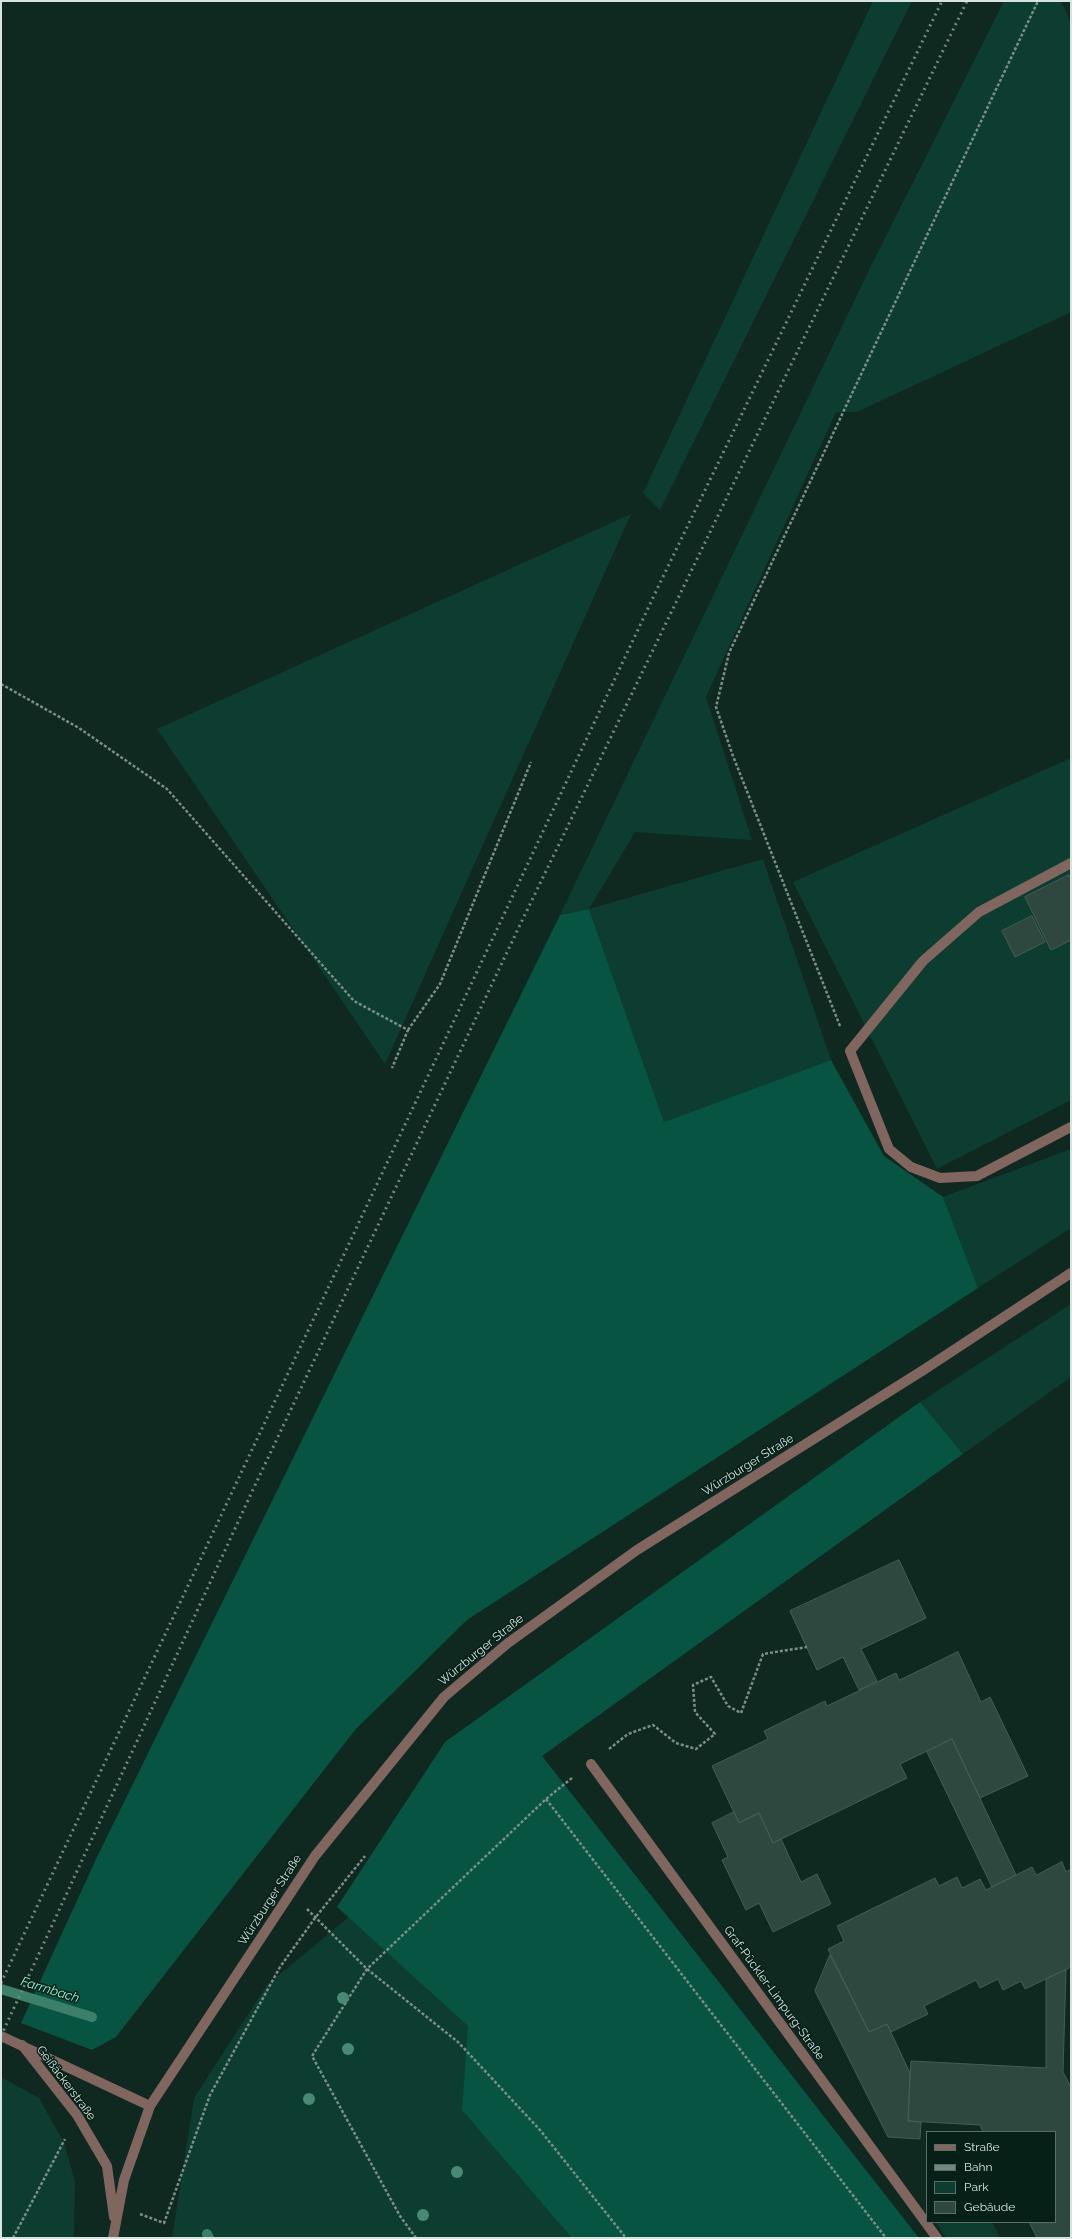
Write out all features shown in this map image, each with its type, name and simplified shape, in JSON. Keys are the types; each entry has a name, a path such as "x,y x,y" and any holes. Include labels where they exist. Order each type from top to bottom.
{"street":[{"path":"1071,863 979,912 923,961 850,1051 889,1148 911,1167 940,1178 977,1176 1071,1127"},
{"name":"Würzburger Straße","path":"113,2238 124,2180 150,2106 315,1856 444,1697 508,1643 637,1550 925,1369 1071,1273"},
{"name":"Graf-Pückler-Limpurg-Straße","path":"591,1764 926,2223"},
{"name":"Geißäckerstraße","path":"1,2036 150,2106"},
{"name":"Geißäckerstraße","path":"22,2045 77,2115 107,2166 116,2227"},
{"name":"Graf-Pückler-Limpurg-Straße","path":"926,2223 937,2238"}],"path":[{"path":"850,1051 733,756 716,706 729,653 1038,1"},
{"path":"1,684 79,728 167,789 354,1001 408,1030"},
{"path":"392,1068 408,1030 440,984 531,762"},
{"path":"416,2238 400,2216 312,2056 367,1970 546,1799 628,1734 653,1725 676,1742 696,1750 715,1734 695,1712 693,1686 711,1677 728,1706 741,1713 762,1654 807,1647"},
{"path":"546,1799 886,2238"},
{"path":"119,2206 164,2223 210,2095 280,1967 315,1918 365,1856"},
{"path":"291,1893 367,1970 458,2042 540,2130 626,2238"},
{"path":"12,2238 77,2115"}],"green space":[{"path":"873,1 912,1 660,510 643,493"},
{"path":"1004,1 1061,1 1071,23 1071,312 857,412 836,412 706,697 752,840 635,832 589,909 560,915 870,268"},
{"path":"631,514 385,1064 157,729"},
{"path":"1071,758 1071,1100 937,1169 793,882"},
{"path":"763,859 831,1060 664,1122 589,909"},
{"path":"589,909 664,1122 831,1060 884,1156 943,1197 978,1288 467,1620 355,1730 116,2037 92,2050 21,2023 96,1859 560,915"},
{"path":"1071,1149 1071,1228 978,1288 943,1197"},
{"path":"1071,1304 1071,1377 963,1454 920,1402"},
{"path":"920,1402 963,1454 542,1756 919,2238 572,2238 462,2110 468,2026 337,1907 445,1742"},
{"path":"542,1756 918,2238 172,2238 194,2098 267,1985"},
{"path":"1,2077 39,2098 64,2143 75,2181 74,2238 1,2238"},
{"path":"937,2223 992,2223 1000,2238 946,2238"}],"building":[{"path":"1069,875 1071,880 1071,940 1051,950 1025,897"},
{"path":"1032,916 1045,942 1015,957 1002,931"},
{"path":"899,1560 926,1618 861,1649 877,1681 859,1690 843,1657 817,1670 790,1611"},
{"path":"958,1652 981,1702 990,1697 1028,1776 980,1798 952,1739 900,1764 907,1778 773,1843 759,1813 739,1823 712,1766 768,1739 764,1731 825,1701 827,1706 896,1673 899,1680"},
{"path":"952,1739 1016,1875 992,1887 927,1752"},
{"path":"734,1812 739,1823 759,1813 773,1843 781,1839 801,1882 817,1874 831,1904 773,1932 759,1903 746,1910 722,1860 728,1857 712,1823"},
{"path":"1062,1862 1066,1872 1071,1869 1071,1967 1025,1989 1021,1981 1003,1990 998,1979 980,1988 976,1980 924,2006 928,2014 891,2032 887,2024 869,2032 828,1949 844,1941 837,1926 935,1878 939,1886 957,1877 962,1888 980,1879 986,1890 1032,1867 1036,1875"},
{"path":"830,1955 869,2032 887,2024 910,2073 908,2121 921,2122 920,2139 888,2137 815,1991"},
{"path":"1066,1970 1063,2072 1071,2087 1071,2238 1037,2238 1030,2223 1056,2223 1056,2131 983,2131 980,2125 908,2121 911,2061 1046,2068 1046,1979"}],"waterway":[{"name":"Farrnbach","path":"1,1989 92,2017"},
{"name":"Farrnbach","path":"207,2234 209,2238"}],"railway":[{"path":"1,1983 659,585 942,1"},
{"path":"1,2036 250,1496 518,929 967,1"}]}
